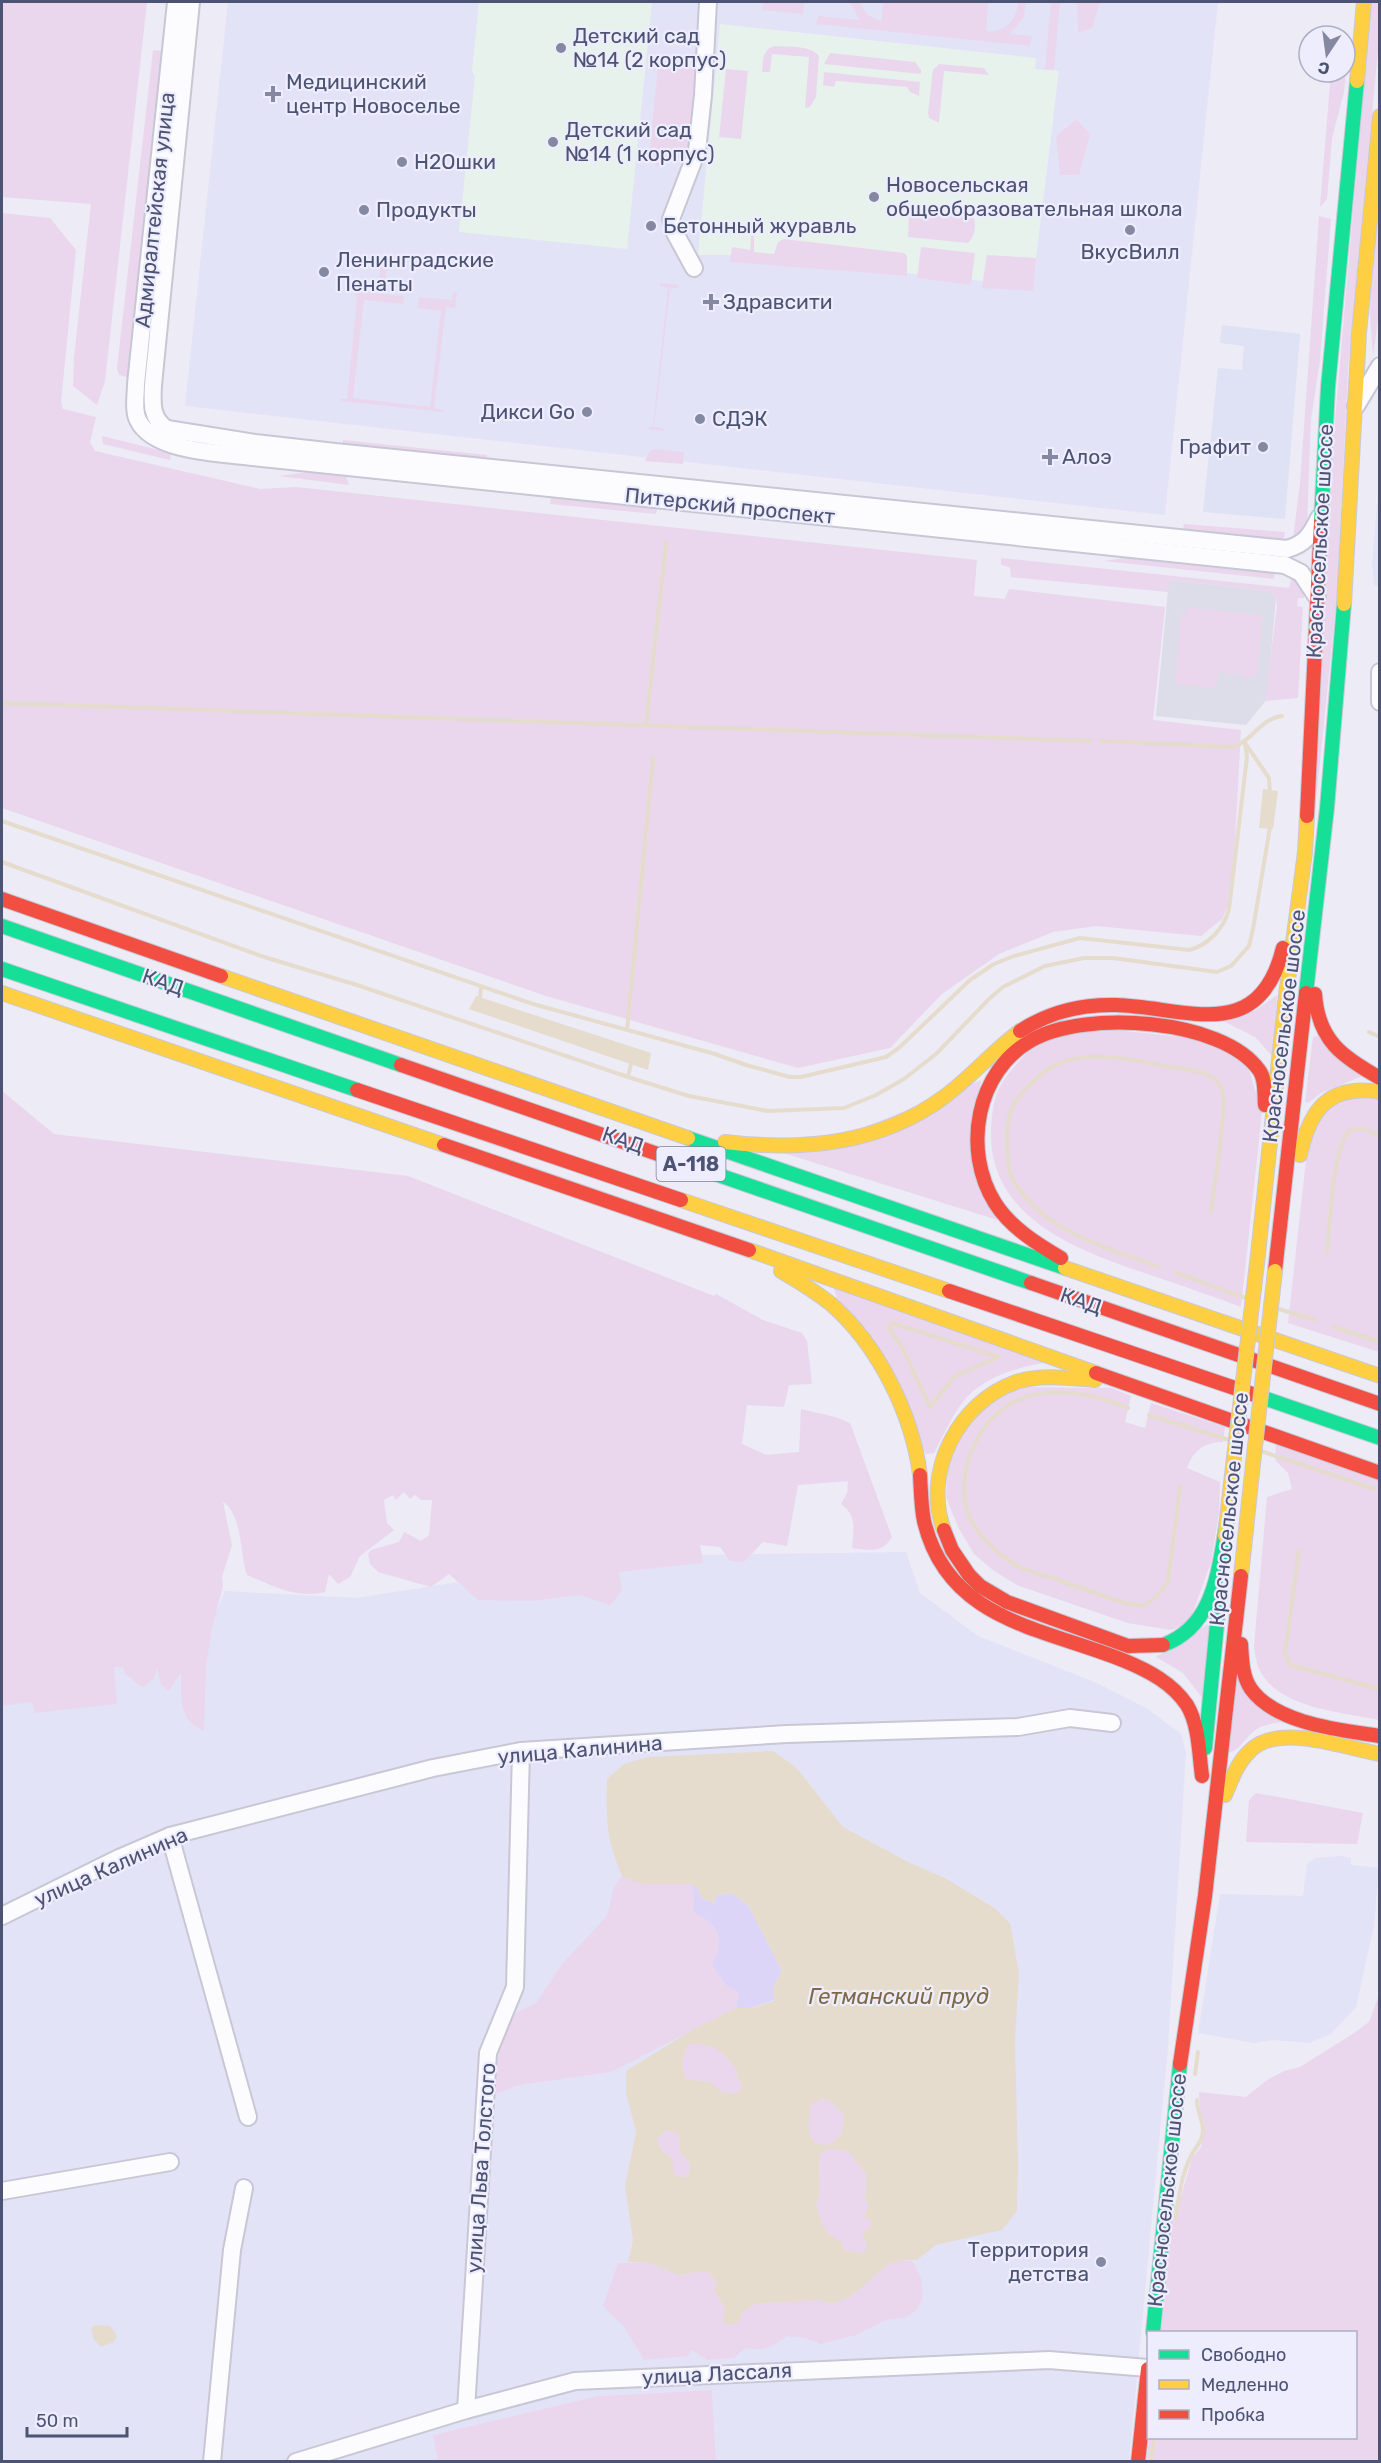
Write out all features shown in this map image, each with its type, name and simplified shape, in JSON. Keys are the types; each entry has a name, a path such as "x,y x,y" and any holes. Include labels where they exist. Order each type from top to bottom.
{"main road":[{"name":"Красносельское шоссе","path":"681,1226 793,1276 821,1297 856,1329 892,1384 916,1454 922,1510 930,1539 942,1564 959,1587 977,1602 1012,1621 1125,1661 1157,1675 1174,1688 1187,1705 1196,1731 1202,1782 1230,1488 1305,852 1328,387 1364,2"},
{"name":"Красносельское шоссе","path":"1153,2331 1183,2048 1205,1896 1316,921 1344,615 1359,333 1380,116"},
{"path":"667,1132 729,1143 772,1146 813,1146 854,1141 887,1130 948,1094 1001,1044 1024,1027 1046,1016 1090,1006 1122,1005 1210,1016 1246,1005 1262,993 1274,975 1282,956 1305,817"},
{"path":"2,899 667,1132 1088,1274 1380,1376"},
{"path":"1316,921 1318,945 1315,999 1321,1030 1331,1045 1346,1058 1380,1078"},
{"name":"КАД","path":"2,926 591,1128 1380,1404"},
{"name":"КАД","path":"2,969 1380,1438"},
{"path":"30,979 284,1091"},
{"path":"2,993 681,1226 1119,1383 1380,1473"},
{"path":"1088,1274 1023,1233 996,1204 982,1177 976,1139 979,1115 987,1089 998,1071 1011,1056 1031,1040 1056,1030 1090,1023 1124,1022 1178,1028 1212,1035 1232,1043 1251,1060 1262,1078 1266,1111 1261,1161 1261,1220"},
{"path":"1278,1244 1298,1173 1303,1133 1314,1115 1340,1092 1358,1088 1380,1092"},
{"path":"1314,1353 1380,1368"},
{"path":"1119,1383 1042,1377 1014,1383 973,1410 952,1435 943,1453 938,1482 939,1517 950,1550 970,1576 987,1590 1025,1609 1133,1647 1161,1647 1183,1639 1208,1607 1227,1522"},
{"path":"1240,1579 1242,1668 1251,1689 1263,1703 1288,1716 1380,1736"},
{"path":"1205,1896 1216,1850 1224,1797 1232,1771 1246,1750 1268,1739 1290,1736 1380,1754"},
{"name":"Красносельское шоссе","path":"1183,2048 1183,2001 1194,1866"},
{"path":"1138,2462 1147,2385"}],"street":[{"name":"Адмиралтейская улица","path":"137,420 136,384 176,2"},
{"name":"Адмиралтейская улица","path":"155,417 153,385 190,2"},
{"path":"694,268 675,233 671,219 697,151 708,2"},
{"name":"Красносельское шоссе","path":"1356,407 1380,366"},
{"name":"Питерский проспект","path":"155,417 160,424 177,431 335,452 1287,549 1299,546 1305,541 1322,512"},
{"name":"Питерский проспект","path":"137,420 149,434 164,443 253,457 1285,565 1301,573 1317,597"},
{"path":"1380,672 1380,702"},
{"name":"улица Калинина","path":"2,1916 119,1858 170,1836 433,1768 521,1751 810,1733 1018,1727 1070,1718 1112,1723"},
{"name":"улица Льва Толстого","path":"466,2410 488,2053 515,1986 521,1751"},
{"path":"170,1836 248,2117"},
{"path":"2,2191 170,2162"},
{"path":"212,2462 232,2250 244,2188"},
{"name":"улица Лассаля","path":"296,2462 466,2410 575,2381 1049,2360 1147,2368"}],"shaded area":[{"path":"2,2 147,2 105,381 97,405 73,386 74,357 91,204 2,197"},
{"path":"228,2 1218,2 1165,515 185,406"},
{"name":"Детский сад №14 (1 корпус)","path":"479,2 652,2 627,249 459,232 475,77 472,71"},
{"path":"763,2 804,2 803,14 762,10"},
{"path":"850,2 859,2 867,14 881,22 883,2 988,2 986,31 993,31 1004,28 1008,24 1015,14 1018,2 1026,2 1024,17 1010,34 1032,36 1030,46 816,24 818,16 859,20"},
{"path":"1051,2 1060,2 1054,70 1045,69"},
{"path":"1077,2 1100,2 1092,28 1078,33"},
{"path":"1371,2 1379,2 1379,40 1348,370 1337,596 1314,820 1332,456"},
{"name":"Новосельская общеобразовательная школа","path":"720,24 1036,58 1035,69 1059,71 1036,258 987,255 983,281 731,255 698,255"},
{"path":"775,46 805,48 819,56 816,97 810,107 805,108 809,57 772,54 770,72 762,72 765,52"},
{"path":"153,50 163,51 130,378 119,375 117,368"},
{"path":"830,53 915,62 921,74 824,64"},
{"path":"939,64 984,68 989,75 944,71 939,123 929,118 928,113 933,70"},
{"path":"658,65 697,69 691,132 652,128"},
{"path":"726,69 748,71 741,139 719,137"},
{"path":"824,72 920,82 919,96 910,92 907,87 836,81 834,87 823,85"},
{"path":"1330,84 1345,84 1332,138 1327,199 1320,207"},
{"path":"1076,119 1090,134 1079,175 1060,175 1056,137"},
{"path":"652,129 694,134 692,155 658,167 652,155"},
{"path":"1379,188 1380,306 1373,356 1369,303"},
{"path":"915,208 972,213 975,225 973,236 968,243 908,237 909,215"},
{"path":"2,213 50,218 76,250 61,402 63,409 96,417 90,442 95,451 260,489 296,487 977,560 974,596 1005,599 1009,589 1165,607 1153,720 1241,730 1232,897 1222,919 1201,936 1096,926 1053,932 999,954 942,994 890,1048 798,1068 546,996 2,808"},
{"path":"1319,216 1331,219 1320,361 1311,419 1307,522 1303,532 1293,538 1300,483"},
{"path":"751,236 754,236 754,252 774,254 778,242 784,239 904,253 907,256 907,276 730,262 732,247 750,250"},
{"path":"921,247 975,253 971,285 917,278"},
{"path":"382,255 388,256 384,294 404,296 403,304 364,300 353,398 430,407 441,311 418,308 419,297 452,300 453,292 457,293 455,308 446,307 434,409 444,410 443,412 340,399 347,399 357,299 354,293 355,291 377,293"},
{"path":"987,255 1036,258 1033,291 982,288"},
{"path":"660,283 679,285 678,288 670,289 654,427 665,431 646,429 653,426 668,288 660,286"},
{"path":"1222,325 1300,334 1285,519 1203,512 1218,368 1242,370 1244,346 1220,343"},
{"path":"102,436 171,453 170,460 103,444"},
{"path":"343,440 487,455 486,461 343,446"},
{"path":"655,449 684,452 683,464 645,461 650,451"},
{"path":"309,472 346,476 349,485 279,476"},
{"path":"1379,481 1379,585 1374,586 1372,565"},
{"path":"551,498 657,508 656,514 550,504"},
{"path":"1184,524 1285,532 1284,538 1280,541 1191,534 1183,529"},
{"path":"1137,556 1275,570 1274,579 1104,561"},
{"path":"1001,558 1289,588 1292,575 1301,585 1304,594 1304,598 1298,598 1297,606 1303,607 1298,698 1265,701 1277,606 1276,597 1270,591 1170,580 1168,592 1011,577 1010,567 1001,565"},
{"path":"1169,580 1270,591 1276,597 1267,699 1246,725 1156,716"},
{"path":"1187,607 1260,615 1263,618 1257,674 1254,674 1253,679 1219,672 1216,688 1175,684 1181,614 1186,614"},
{"path":"1277,995 1273,1057 1255,1037 1221,1020 1256,1010"},
{"path":"1087,1027 1211,1040 1247,1064 1262,1112 1241,1307 1105,1259 1074,1245 1045,1229 1021,1208 1003,1184 993,1153 992,1117 995,1098 1001,1084 1035,1045"},
{"path":"1317,1036 1365,1075 1321,1093 1308,1103 1305,1102 1313,1037"},
{"path":"981,1080 975,1117 1004,1222 777,1151 808,1150"},
{"path":"2,1091 54,1134 408,1176 714,1296 716,1294 763,1320 802,1333 807,1341 812,1384 789,1385 784,1407 747,1405 742,1444 766,1455 799,1452 801,1409 850,1423 892,1537 884,1546 875,1550 852,1548 852,1518 841,1504 847,1493 848,1481 798,1485 787,1546 763,1542 744,1562 730,1561 720,1547 700,1545 703,1563 619,1572 622,1591 610,1605 580,1595 532,1601 478,1600 449,1574 431,1587 378,1572 370,1564 368,1554 371,1550 399,1542 404,1532 421,1541 429,1535 432,1500 421,1500 415,1495 410,1499 404,1492 396,1500 393,1495 384,1500 387,1523 394,1530 360,1556 350,1577 338,1584 329,1574 325,1592 304,1594 275,1587 247,1575 237,1524 229,1507 223,1502 232,1545 222,1577 223,1586 212,1628 206,1668 204,1731 189,1721 185,1714 181,1672 169,1691 161,1685 157,1668 154,1678 143,1688 125,1674 123,1667 114,1667 117,1704 35,1713 32,1702 2,1706"},
{"path":"1348,1097 1379,1100 1379,1352 1288,1323 1308,1142 1322,1114"},
{"path":"833,1286 1050,1362 1026,1366 1002,1374 980,1386 962,1403 934,1453 926,1454 837,1298"},
{"path":"1017,1387 1112,1388 1131,1396 1125,1422 1145,1428 1151,1403 1225,1427 1223,1442 1216,1442 1200,1449 1192,1457 1187,1468 1220,1482 1219,1513 1211,1562 1189,1623 1171,1630 1128,1623 1019,1586 994,1571 974,1554 958,1527 946,1497 948,1467 962,1434 989,1404"},
{"path":"1276,1443 1379,1478 1379,1720 1329,1711 1295,1701 1280,1693 1259,1669 1254,1646 1267,1497 1292,1489 1288,1473 1275,1460"},
{"path":"906,1552 920,1593 978,1636 1097,1683 1148,1709 1181,1734 1186,1752 1168,2047 1129,2461 716,2461 712,2390 598,2396 434,2435 438,2461 2,2461 2,1634 200,1648 225,1591 357,1598 623,1556"},
{"path":"1213,1621 1204,1700 1183,1673 1156,1657"},
{"path":"1237,1675 1282,1722 1259,1728 1249,1735 1239,1747 1226,1754"},
{"path":"1256,1793 1363,1813 1357,1844 1246,1842 1249,1800"},
{"path":"1341,1856 1351,1858 1351,1865 1379,1868 1374,1926 1356,2007 1331,2034 1309,2043 1274,2040 1254,2043 1198,2033 1220,1894 1303,1896 1307,1864 1315,1858"},
{"path":"622,1876 641,1884 691,1884 694,1899 693,1912 709,1922 718,1934 719,1947 712,1965 740,1993 736,2008 611,2072 519,2085 491,2096 499,2032 514,2014 536,2003 562,1964 607,1916 614,1887"},
{"path":"1379,1995 1379,2461 1146,2462 1149,2439 1357,2439 1357,2331 1161,2331 1174,2206 1181,2197 1192,2158 1201,2147 1205,2128 1200,2110 1199,2092 1246,2097 1267,2080 1284,2071 1300,2067 1369,2022"},
{"path":"689,2044 713,2046 722,2052 737,2071 736,2075 742,2084 740,2091 735,2095 722,2092 710,2082 686,2079 683,2061"},
{"path":"820,2099 831,2101 844,2115 840,2136 831,2143 822,2145 812,2139 809,2132 810,2105"},
{"path":"668,2130 676,2132 680,2142 680,2152 690,2163 686,2177 676,2176 673,2170 673,2160 660,2148 657,2138"},
{"path":"846,2148 867,2175 865,2200 869,2206 872,2226 865,2239 868,2247 862,2254 845,2251 841,2241 827,2231 816,2205 820,2192 820,2155 827,2149"},
{"path":"902,2260 912,2261 921,2278 923,2297 917,2310 904,2318 886,2320 856,2335 821,2344 805,2338 787,2336 768,2348 745,2348 734,2358 707,2360 692,2350 688,2356 644,2360 624,2327 603,2306 618,2263 651,2263 678,2275 707,2271 717,2282 714,2290 725,2308 724,2324 755,2304 818,2300 833,2304 853,2295 887,2265"},
{"path":"712,2390 716,2461 438,2461 433,2435 598,2396"}],"sand":[{"path":"691,1884 698,1889 702,1898 714,1903 716,1896 731,1893 748,1905 782,1971 773,1988 774,2000 750,2008 736,2008 739,1993 727,1986 712,1965 719,1947 718,1933 709,1922 693,1912 694,1899"}],"water":[{"path":"1263,789 1278,791 1273,829 1259,828"},
{"path":"476,996 651,1053 648,1070 469,1009"},
{"name":"Гетманский пруд","path":"773,1751 796,1767 843,1827 910,1863 945,1878 996,1909 1010,1923 1019,1973 1015,2041 1017,2211 1002,2230 936,2245 917,2260 902,2260 887,2265 853,2295 833,2304 818,2300 755,2304 743,2312 737,2324 723,2324 725,2308 714,2290 717,2282 707,2271 678,2275 651,2263 628,2262 633,2240 625,2186 636,2132 626,2093 626,2071 692,2030 736,2008 750,2008 774,2001 773,1988 782,1971 748,1905 731,1893 716,1896 714,1903 702,1898 698,1889 691,1884 641,1884 622,1876 608,1829 607,1779 624,1764 648,1757","holes":["689,2044 706,2045 718,2050 737,2071 736,2075 742,2084 740,2091 735,2094 722,2092 710,2082 686,2079 682,2065","821,2099 831,2101 844,2115 840,2136 835,2141 822,2145 812,2139 809,2128 810,2105","668,2130 676,2132 680,2142 680,2152 690,2163 686,2177 676,2176 673,2170 673,2160 660,2148 657,2138","827,2149 849,2152 867,2175 865,2200 869,2206 864,2216 870,2220 872,2225 862,2234 868,2247 862,2253 845,2251 841,2241 830,2235 822,2222 816,2205 820,2192 820,2155"]},
{"path":"96,2325 110,2326 117,2336 114,2342 101,2347 94,2340 91,2328"}],"waterway":[{"path":"646,724 666,543"},
{"path":"2,703 1091,741"},
{"path":"1101,741 1234,747 1268,721 1282,716"},
{"path":"1245,743 1269,778 1270,795"},
{"path":"2,821 533,1004 790,1077 801,1077 886,1057 900,1047 970,980 994,964 1014,956 1080,938 1189,950 1209,940 1223,923 1229,909 1247,757 1245,743"},
{"path":"627,1030 653,758"},
{"path":"2,862 261,956 357,985 628,1077 689,1096 768,1111 844,1108 876,1095 904,1079 936,1054 1003,987 1045,966 1084,958 1113,958 1217,972 1231,966 1249,946 1270,827"},
{"path":"480,997 481,987"},
{"path":"1369,1032 1380,1037"},
{"path":"1159,1267 1080,1237 1062,1227 1029,1202 1013,1179 1007,1152 1007,1125 1013,1106 1020,1094 1045,1072 1061,1063 1092,1057 1124,1059 1193,1070 1214,1078 1222,1090 1223,1113 1211,1212"},
{"path":"628,1077 631,1064"},
{"path":"1327,1252 1335,1173 1342,1143 1348,1131 1361,1128 1380,1136"},
{"path":"1176,1273 1246,1298"},
{"path":"1279,1309 1315,1320"},
{"path":"892,1323 999,1357 955,1376 930,1407 902,1347 889,1328 892,1323"},
{"path":"1334,1327 1380,1342"},
{"path":"1128,1408 1086,1395 1056,1392 1028,1397 1014,1402 1001,1411 979,1436 967,1467 964,1484 965,1500 969,1516 977,1530 995,1550 1024,1569 1127,1604 1145,1605 1159,1594 1168,1581 1180,1487"},
{"path":"1149,1415 1229,1440"},
{"path":"1261,1451 1374,1489"},
{"path":"1299,1551 1285,1652 1290,1665 1380,1689"},
{"path":"1195,2074 1198,2052"},
{"path":"1176,2218 1184,2173 1203,2133 1197,2100"},
{"path":"1151,2462 1154,2439"}],"traffic: fast":[{"path":"1321,522 1328,387 1357,84"},
{"path":"1306,993 1327,808 1344,604"},
{"path":"2,926 401,1065"},
{"path":"2,969 357,1090"},
{"path":"688,1138 1065,1268"},
{"path":"701,1169 1031,1283"},
{"path":"1258,1396 1380,1438"},
{"path":"1163,1645 1194,1625 1204,1610 1217,1577 1227,1522"},
{"path":"1205,1748 1220,1593"},
{"path":"1153,2331 1180,2064"}],"traffic: slow":[{"path":"1357,81 1364,2"},
{"path":"1344,604 1359,333 1380,116"},
{"path":"1257,1263 1286,995 1305,852 1307,816"},
{"path":"221,976 688,1138"},
{"path":"2,993 444,1145"},
{"path":"725,1142 783,1146 811,1144 839,1141 893,1126 944,1097 1020,1031"},
{"path":"1300,1155 1310,1124 1325,1103 1335,1096 1348,1092 1363,1090 1380,1092"},
{"path":"681,1200 949,1291"},
{"path":"749,1250 1096,1373"},
{"path":"1233,1466 1257,1263"},
{"path":"1065,1268 1380,1376"},
{"path":"781,1271 831,1304 864,1339 901,1404 916,1452 920,1475"},
{"path":"1253,1464 1275,1271"},
{"path":"944,1530 938,1508 938,1485 942,1463 950,1442 962,1422 978,1405 996,1392 1016,1382 1055,1377 1095,1380"},
{"path":"1241,1576 1253,1464"},
{"path":"1225,1536 1233,1466"},
{"path":"1225,1795 1245,1756 1262,1743 1277,1738 1312,1739 1380,1754"}],"traffic: jam":[{"path":"1307,816 1321,522"},
{"path":"2,899 221,976"},
{"path":"1020,1031 1054,1014 1090,1006 1142,1007 1193,1014 1217,1014 1238,1010 1257,999 1272,979 1283,948"},
{"path":"1275,1271 1306,993"},
{"path":"1315,994 1321,1024 1334,1045 1354,1062 1380,1078"},
{"path":"1061,1258 1025,1234 1001,1212 985,1182 979,1160 977,1136 980,1113 987,1091 998,1071 1013,1054 1032,1040 1055,1031 1084,1025 1151,1024 1185,1030 1215,1039 1241,1053 1261,1074 1264,1082 1265,1105"},
{"path":"401,1065 701,1169"},
{"path":"357,1090 681,1200"},
{"path":"444,1145 749,1250"},
{"path":"1031,1283 1380,1404"},
{"path":"949,1291 1258,1396"},
{"path":"1096,1373 1380,1473"},
{"path":"920,1475 924,1521 936,1555 954,1581 977,1601 1004,1616 1033,1629 1125,1661 1167,1684 1181,1697 1191,1713 1198,1740 1202,1776"},
{"path":"944,1530 952,1550 969,1575 980,1586 1007,1602 1128,1646 1163,1645"},
{"path":"1180,2064 1205,1896 1241,1576"},
{"path":"1241,1644 1246,1679 1251,1689 1262,1701 1293,1718 1329,1728 1380,1736"},
{"path":"1138,2462 1147,2378"}],"place":[{"name":"Детский сад №14 (2 корпус)","path":"561,48"},
{"name":"Медицинский центр Новоселье","path":"273,94"},
{"name":"Детский сад №14 (1 корпус)","path":"553,142"},
{"name":"H2Oшки","path":"402,162"},
{"name":"Новосельская общеобразовательная школа","path":"874,197"},
{"name":"Продукты","path":"364,210"},
{"name":"Бетонный журавль","path":"651,226"},
{"name":"ВкусВилл","path":"1130,230"},
{"name":"Ленинградские Пенаты","path":"324,272"},
{"name":"Здравсити","path":"711,302"},
{"name":"Дикси Go","path":"587,412"},
{"name":"СДЭК","path":"700,419"},
{"name":"Графит","path":"1263,447"},
{"name":"Алоэ","path":"1050,457"},
{"name":"Территория детства","path":"1101,2262"}]}
